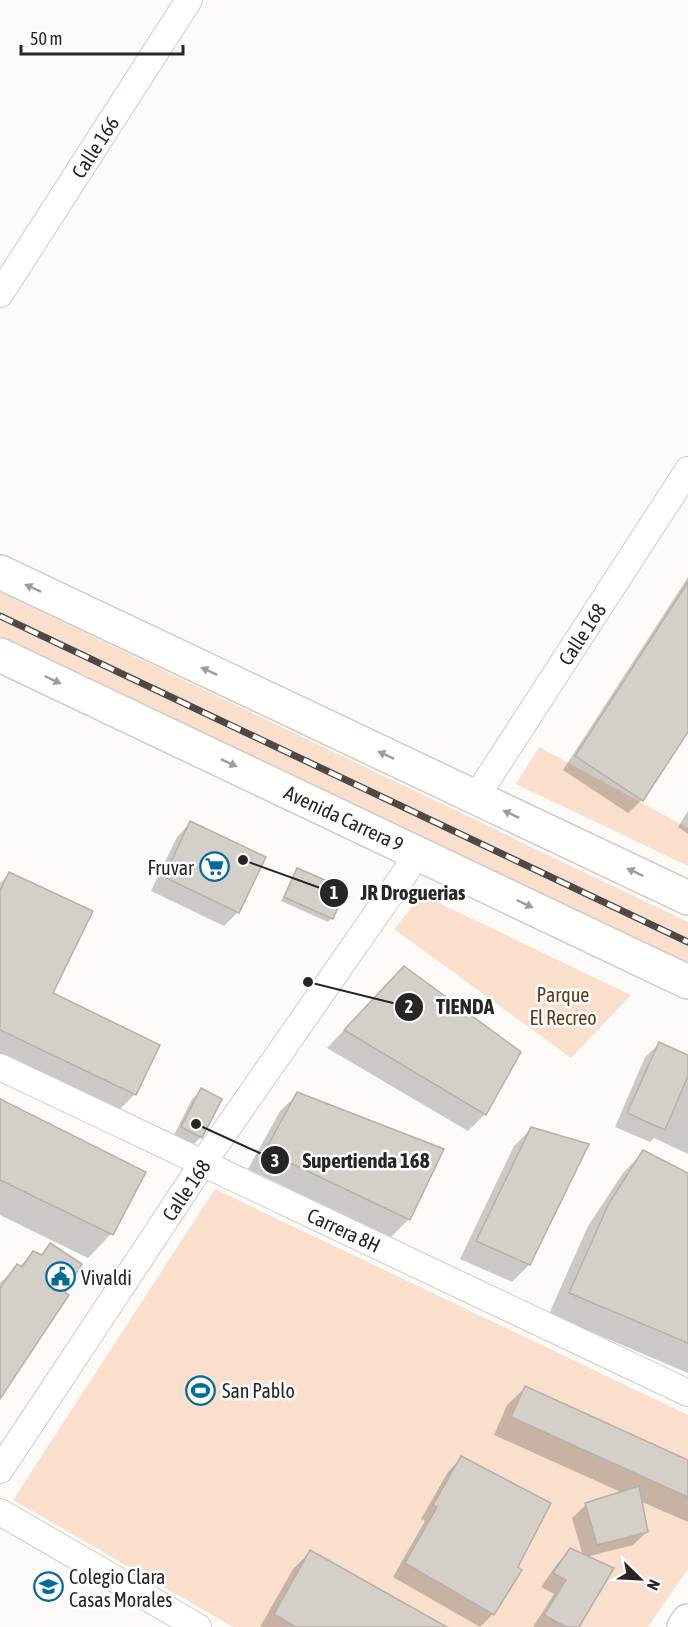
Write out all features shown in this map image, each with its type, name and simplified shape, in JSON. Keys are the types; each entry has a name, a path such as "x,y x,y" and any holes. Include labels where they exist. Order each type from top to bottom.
{"main road":[{"path":"0,572 688,898"},
{"name":"Avenida Carrera 9","path":"0,655 688,982"},
{"path":"684,1627 688,1621"}],"street":[{"name":"Calle 166","path":"0,294 189,0"},
{"name":"Calle 168","path":"476,797 688,470"},
{"name":"Calle 168","path":"0,1470 203,1163 404,876 417,853"},
{"name":"Carrera 8H","path":"0,1067 688,1393"},
{"path":"0,1512 198,1627"}],"green space":[{"path":"0,592 688,922 688,967 0,641"},
{"path":"539,747 688,828 688,866 516,784"},
{"name":"Parque El Recreo","path":"422,895 631,995 571,1058 394,929"},
{"path":"215,1189 688,1415 688,1569 648,1627 233,1627 13,1500"}],"building":[{"path":"688,582 688,732 643,801 575,756"},
{"name":"Fruvar","path":"190,821 266,857 239,913 164,877"},
{"path":"297,868 346,889 333,919 284,897"},
{"path":"9,872 93,911 53,993 160,1045 136,1095 0,1030 0,891"},
{"path":"404,966 521,1052 486,1115 344,1030"},
{"path":"659,1042 688,1055 688,1076 665,1130 627,1113"},
{"path":"201,1088 222,1099 202,1138 181,1127"},
{"path":"297,1092 444,1149 410,1220 265,1151"},
{"name":"Vivaldi","path":"0,1099 146,1172 113,1235 0,1180"},
{"path":"531,1127 589,1144 530,1265 476,1241"},
{"path":"643,1150 688,1173 688,1343 569,1293 609,1203"},
{"name":"Vivaldi","path":"50,1243 82,1264 65,1292 69,1295 0,1399 0,1288 17,1264 22,1267 33,1251 42,1255"},
{"path":"525,1386 688,1460 688,1497 511,1417"},
{"path":"461,1456 551,1503 518,1567 522,1570 494,1615 405,1563 437,1507 433,1505"},
{"path":"639,1486 648,1532 597,1545 585,1503"},
{"path":"570,1548 614,1568 579,1627 566,1627 544,1615 566,1580 553,1573"},
{"path":"310,1550 447,1627 296,1627 274,1614"}],"railway":[{"path":"0,616 688,942"}],"place":[{"name":"JR Droguerias","path":"243,860"},
{"name":"Fruvar","path":"215,867"},
{"name":"TIENDA","path":"308,982"},
{"name":"Supertienda 168","path":"196,1124"},
{"name":"Vivaldi","path":"60,1277"},
{"name":"San Pablo","path":"201,1390"},
{"name":"Colegio Clara Casas Morales","path":"48,1587"}]}
